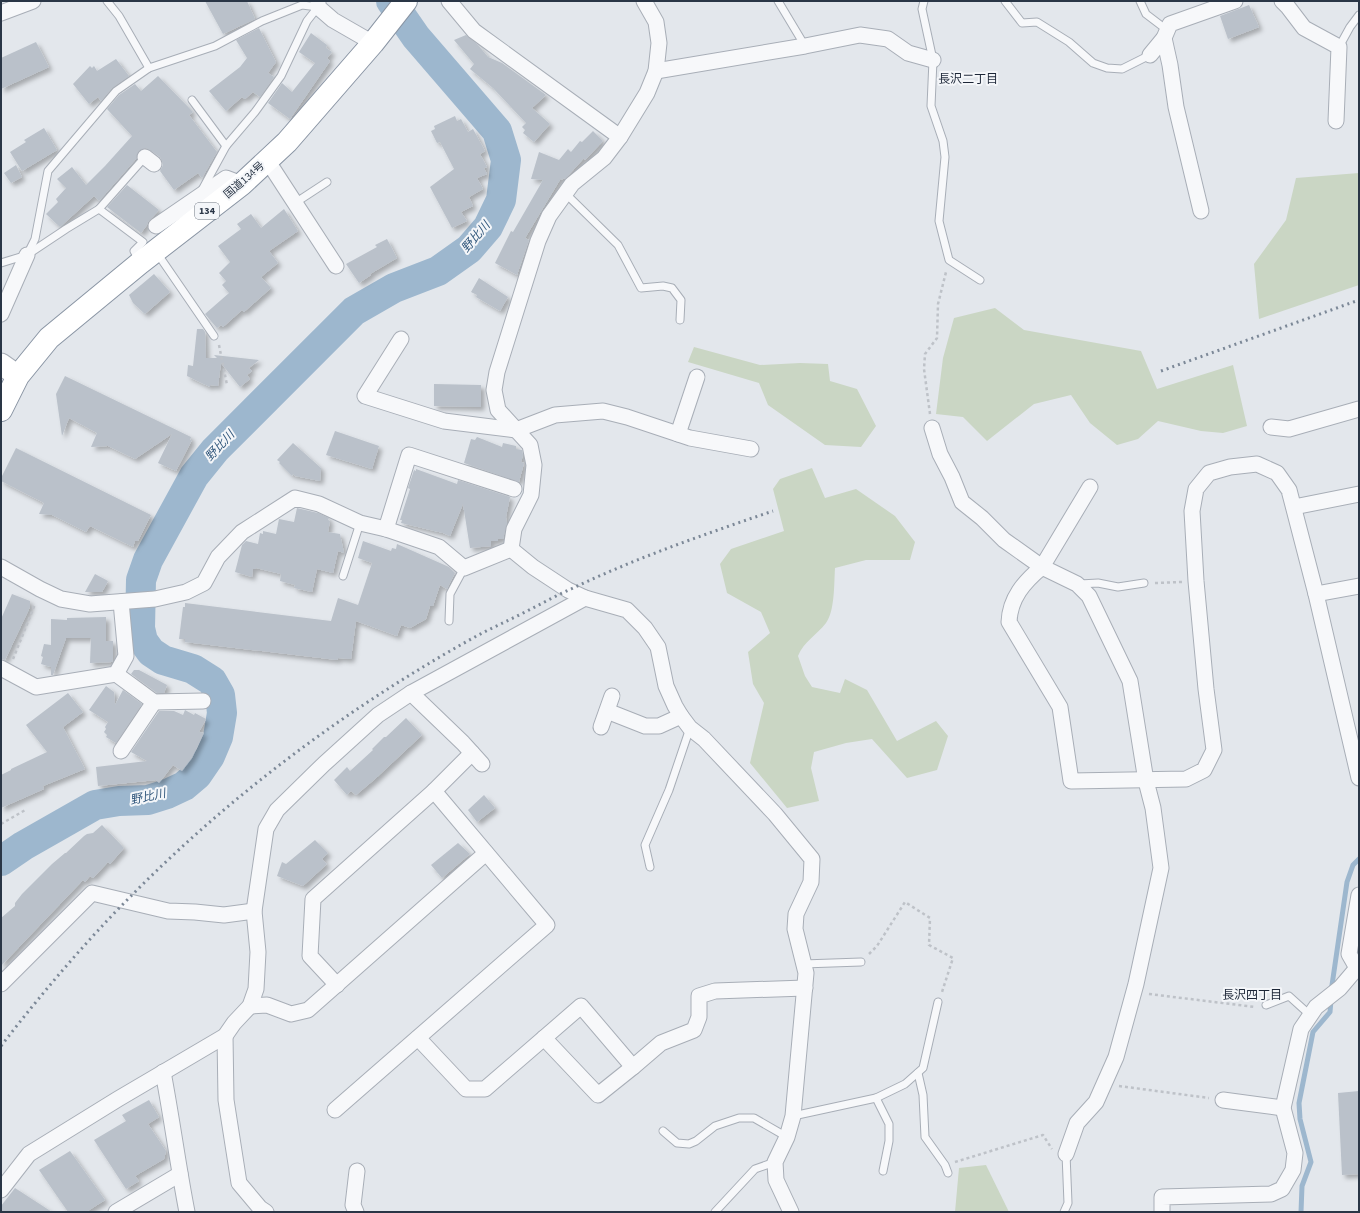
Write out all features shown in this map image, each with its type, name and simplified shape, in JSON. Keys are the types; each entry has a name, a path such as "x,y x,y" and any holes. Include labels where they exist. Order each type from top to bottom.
{"highway":[{"name":"国道134号","path":"1,410 10,370 148,257 242,184 288,142 377,38 406,1"}],"street":[{"path":"1,13 33,1"},
{"path":"449,1 474,31 620,137"},
{"path":"511,549 514,529 531,495 534,465 530,445 498,410 494,390 497,372 538,241 549,216 572,184 604,158 620,137 647,93 656,71 659,43 656,22 644,1"},
{"path":"1150,55 1165,34 1170,24 1235,1"},
{"path":"1282,1 1304,28 1339,47 1336,121"},
{"path":"318,4 333,20 377,38"},
{"path":"1165,34 1176,107 1201,211"},
{"path":"656,71 805,46 860,35 888,39 908,53 933,60"},
{"path":"267,160 336,266"},
{"path":"156,226 226,178 242,184"},
{"path":"1,314 27,255"},
{"path":"401,339 366,396 444,421 516,430 555,415 603,411 627,417 690,438 752,449"},
{"path":"678,434 697,377"},
{"path":"1271,427 1289,429 1359,409"},
{"path":"932,428 940,454 952,477 962,502 982,518 1004,540 1042,567 1078,584 1089,596 1130,681 1146,780 1153,808 1161,868 1135,988 1116,1057 1096,1102 1077,1122 1066,1154"},
{"path":"386,529 409,455 514,489"},
{"path":"1090,487 1042,567 1020,588 1009,612 1009,622 1060,707 1071,781 1186,779 1204,770 1214,750 1206,688 1196,581 1192,511 1196,489 1209,473 1230,467 1257,464 1277,473 1289,490 1316,594 1359,778"},
{"path":"1294,507 1359,494"},
{"path":"1,567 61,599 90,604 155,599 186,592 204,582 218,557 242,532 295,498 319,504 360,523 386,529 439,547 464,568 511,549"},
{"path":"511,549 533,567 568,590 585,598 627,610 645,628 658,647 666,686 675,706 685,722 704,739 775,814 812,860 811,882 796,914 795,929 806,973 793,1116 787,1137 775,1162 776,1180 791,1212"},
{"path":"1316,594 1359,586"},
{"path":"1,1190 29,1154 118,1099 225,1036 234,1023 250,1006 256,989 258,952 254,911 266,830 277,810 324,764 378,715 411,693 585,598"},
{"path":"116,674 126,656 126,602"},
{"path":"5,670 36,687 116,674 154,702 203,701"},
{"path":"337,985 310,956 313,899 434,791 477,758 464,743 411,693"},
{"path":"601,727 612,696"},
{"path":"121,750 154,702"},
{"path":"607,711 644,726 659,726 685,722"},
{"path":"335,1110 547,925 434,791"},
{"path":"250,1006 267,1005 291,1014 308,1010 486,853"},
{"path":"1,984 92,893 168,911 224,915 254,911"},
{"path":"1162,1212 1162,1197 1271,1194 1282,1189 1293,1170 1296,1153 1283,1108 1301,1029 1316,1007 1340,988 1358,969 1349,954 1359,895"},
{"path":"544,1038 598,1095 661,1043 694,1030 699,1017 699,996 715,991 804,988"},
{"path":"418,1038 466,1089 485,1089 581,1006 633,1067"},
{"path":"225,1036 226,1100 239,1183 260,1208 266,1212"},
{"path":"163,1072 171,1111 187,1212"},
{"path":"1223,1100 1283,1108"},
{"path":"356,1212 353,1205 357,1171"},
{"path":"116,1212 180,1174"}],"lane":[{"path":"108,1 119,16 149,68"},
{"path":"778,1 805,46"},
{"path":"924,1 922,9 933,60 931,106 943,141 945,157 939,221 949,260 980,280"},
{"path":"1005,1 1022,23 1037,22 1069,42 1093,63 1107,68 1122,69 1150,55"},
{"path":"1140,1 1146,14 1165,34"},
{"path":"27,255 35,239 48,171 116,91 149,68 215,46 262,22 302,5 318,4"},
{"path":"197,198 226,146 255,112 281,76 307,21 318,4"},
{"path":"1339,47 1350,27 1359,15"},
{"path":"192,100 226,146"},
{"path":"1,263 27,255 99,209 149,159"},
{"path":"295,203 326,182"},
{"path":"565,193 618,245 641,288 663,286 672,288 681,300 680,320"},
{"path":"99,209 143,242 134,251 148,257 214,336"},
{"path":"343,576 360,523"},
{"path":"449,620 450,594 464,568"},
{"path":"1078,584 1098,583 1118,587 1144,583"},
{"path":"650,866 645,845 669,790 685,722"},
{"path":"804,964 861,962"},
{"path":"1266,1005 1289,996 1310,1015"},
{"path":"793,1116 876,1098 904,1084 918,1073 923,1068 938,1002"},
{"path":"918,1073 923,1095 925,1137 945,1164 948,1174"},
{"path":"876,1098 889,1124 889,1141 883,1171"},
{"path":"663,1130 677,1143 689,1144 696,1141 715,1126 739,1118 754,1118 787,1137"},
{"path":"1064,1212 1068,1203 1066,1154"},
{"path":"715,1212 755,1169 775,1162"}],"path":[{"path":"932,428 924,369 925,354 937,338 938,304 949,260"},
{"path":"214,336 219,345 227,385"},
{"path":"1144,583 1196,581"},
{"path":"5,670 40,589"},
{"path":"1,824 27,809"},
{"path":"861,962 877,946 905,902 930,918 929,944 953,958 938,1002"},
{"path":"1135,988 1149,994 1254,1008 1266,1005"},
{"path":"1104,1084 1223,1100"},
{"path":"945,1164 1043,1135 1067,1171"}],"green space":[{"path":"1359,173 1359,285 1259,319 1254,264 1286,220 1296,178"},
{"path":"995,308 1024,330 1141,351 1157,389 1233,365 1247,426 1223,433 1201,431 1158,421 1138,439 1117,445 1090,423 1071,395 1034,404 987,441 963,417 936,414 943,358 954,318"},
{"path":"694,347 760,365 800,363 828,364 830,381 857,389 876,426 861,447 825,445 768,405 759,383 688,362"},
{"path":"812,468 825,498 856,489 895,516 915,542 910,560 866,560 835,568 834,597 829,618 807,642 798,656 805,676 812,687 840,693 845,679 867,690 897,741 936,721 948,736 937,770 907,778 872,739 846,743 814,752 811,768 819,801 787,808 750,763 764,703 753,684 748,652 770,633 761,612 727,593 720,564 731,549 784,531 773,489 780,479"},
{"path":"986,1165 1009,1212 955,1212 959,1168"}],"building":[{"path":"205,1 247,1 255,19 223,34"},
{"path":"1249,5 1259,27 1228,39 1220,16"},
{"path":"259,28 276,62 268,73 274,77 260,97 253,92 245,99 242,97 226,111 209,91 240,67 247,58 236,40"},
{"path":"311,33 327,45 326,48 332,52 327,58 330,61 290,119 268,103 282,83 292,92 315,63 299,52"},
{"path":"466,35 478,45 488,57 502,63 546,95 532,108 550,124 534,142 523,133 525,130 522,127 526,123 493,88 470,69 474,64 454,40"},
{"path":"36,42 49,67 1,89 1,58"},
{"path":"116,59 129,76 112,88 101,101 98,97 89,104 73,84 90,66 92,68 94,66 97,71"},
{"path":"158,76 193,112 189,115 217,152 202,178 198,173 174,190 160,171 163,165 160,157 146,148 142,149 138,152 136,159 99,201 94,196 60,227 46,214 58,202 56,199 66,188 57,179 72,167 86,185 105,166 132,136 107,109 119,95 135,84 141,91"},
{"path":"455,116 457,121 461,119 468,132 473,129 485,151 480,154 487,167 484,168 487,174 477,178 483,189 469,197 473,206 461,212 467,221 452,228 430,187 454,169 440,142 437,143 431,131 435,129 434,126"},
{"path":"44,128 57,150 22,171 10,152 26,142 24,140"},
{"path":"593,131 603,141 585,160 584,158 565,179 564,178 562,180 561,178 525,238 529,240 517,275 495,263 511,231 513,232 543,180 531,179 539,152 559,160 568,149 571,152 580,141 582,142"},
{"path":"16,165 22,177 11,183 4,173"},
{"path":"127,185 159,210 148,222 141,233 107,207"},
{"path":"284,209 298,231 269,251 278,263 261,277 271,288 244,312 242,310 223,327 221,325 217,328 205,314 229,293 222,285 226,281 219,273 230,262 218,246 241,229 237,224 251,214 261,228"},
{"path":"387,239 397,258 370,274 371,275 359,283 346,264 377,247 375,245"},
{"path":"154,274 170,292 145,314 133,303 129,295"},
{"path":"479,278 508,297 500,311 476,297 477,295 471,292"},
{"path":"197,329 203,329 205,332 206,358 217,358 214,355 259,360 249,368 252,371 247,375 250,379 240,387 221,363 218,386 210,385 210,387 187,376 188,365 193,366"},
{"path":"65,376 191,437 190,440 192,440 176,471 158,463 172,434 135,459 108,446 91,447 97,433 69,418 62,436 56,394"},
{"path":"434,384 481,385 481,407 434,406"},
{"path":"335,431 379,446 372,469 326,455"},
{"path":"477,437 502,447 503,443 516,446 516,449 522,450 523,455 521,462 524,463 519,482 464,463 471,439 475,440"},
{"path":"293,443 321,468 320,481 295,476 293,474 292,476 279,463 280,462 277,460"},
{"path":"16,448 151,515 138,541 135,541 133,547 90,526 86,532 52,515 39,514 44,503 1,481 1,478"},
{"path":"416,469 457,484 458,480 510,497 506,517 507,523 503,539 491,541 491,546 470,548 463,504 450,536 401,523 402,520 400,520 410,489 408,488 414,470 416,471"},
{"path":"297,508 318,513 329,518 328,520 330,521 328,532 340,534 344,553 338,551 333,573 317,569 312,592 294,588 295,585 280,581 281,574 256,568 253,569 252,577 235,572 242,545 246,541 258,544 260,533 263,534 263,531 276,534 279,519 294,522"},
{"path":"363,541 391,551 392,548 396,549 397,544 449,567 455,573 447,589 440,585 433,606 430,606 426,619 410,628 401,625 397,636 356,621 351,659 338,658 337,660 185,642 185,639 179,639 183,607 185,607 185,603 331,621 338,598 358,605 372,563 358,558"},
{"path":"95,574 108,581 102,592 85,592"},
{"path":"12,594 30,601 30,607 5,660 1,659 1,619"},
{"path":"106,617 106,641 113,641 112,662 90,663 91,638 66,638 53,675 51,675 51,667 41,664 44,644 51,645 51,619 67,620 67,618"},
{"path":"134,670 139,670 167,685 164,693 157,693 131,674"},
{"path":"106,686 114,692 115,705 123,690 142,704 116,743 106,737 107,735 104,732 108,722 89,710"},
{"path":"68,693 83,712 63,727 85,769 43,786 44,789 1,808 1,775 47,752 26,725"},
{"path":"185,710 206,719 199,732 204,733 192,758 182,771 173,765 159,783 156,780 98,786 96,767 147,761 131,752 159,711 174,711 183,715"},
{"path":"406,718 422,735 356,795 351,791 347,795 334,780 347,767 350,771 373,750 372,749 384,737 386,737"},
{"path":"484,795 495,808 477,822 468,810"},
{"path":"102,825 124,848 110,864 108,862 93,878 90,876 85,882 83,880 1,966 1,918 15,906 15,903 22,894 52,864 84,836 93,833"},
{"path":"315,840 328,853 322,859 327,864 303,886 277,876 282,862 286,864"},
{"path":"458,843 470,854 442,878 431,865"},
{"path":"1359,1091 1359,1174 1342,1175 1338,1093"},
{"path":"149,1100 159,1117 148,1124 166,1151 164,1159 135,1176 139,1181 126,1189 94,1140 126,1121 122,1115"},
{"path":"70,1151 105,1200 86,1212 68,1212 39,1170"},
{"path":"15,1188 52,1212 1,1212 1,1206"}],"waterway":[{"name":"野比川","path":"1,861 23,846 95,805 119,801 148,800 167,794 184,786 197,775 210,756 218,737 222,713 220,695 212,681 193,669 163,660 151,652 143,641 140,628 141,580 148,560 194,476 215,450 354,311 394,288 438,271 469,249 488,227 501,200 506,160 497,131 416,37 391,1"},
{"path":"1331,992 1347,882 1353,865 1359,859"},
{"path":"1301,1212 1302,1186 1311,1162 1300,1119 1299,1103 1313,1032 1330,1012 1331,1000"}],"railway":[{"path":"1161,371 1359,300"},
{"path":"1,1046 32,1006 81,949 133,894 171,857 252,787 337,723 382,693 473,638 560,594 646,557 773,511"}],"district":[{"name":"長沢二丁目","path":"968,79"},
{"name":"長沢四丁目","path":"1252,995"}]}
